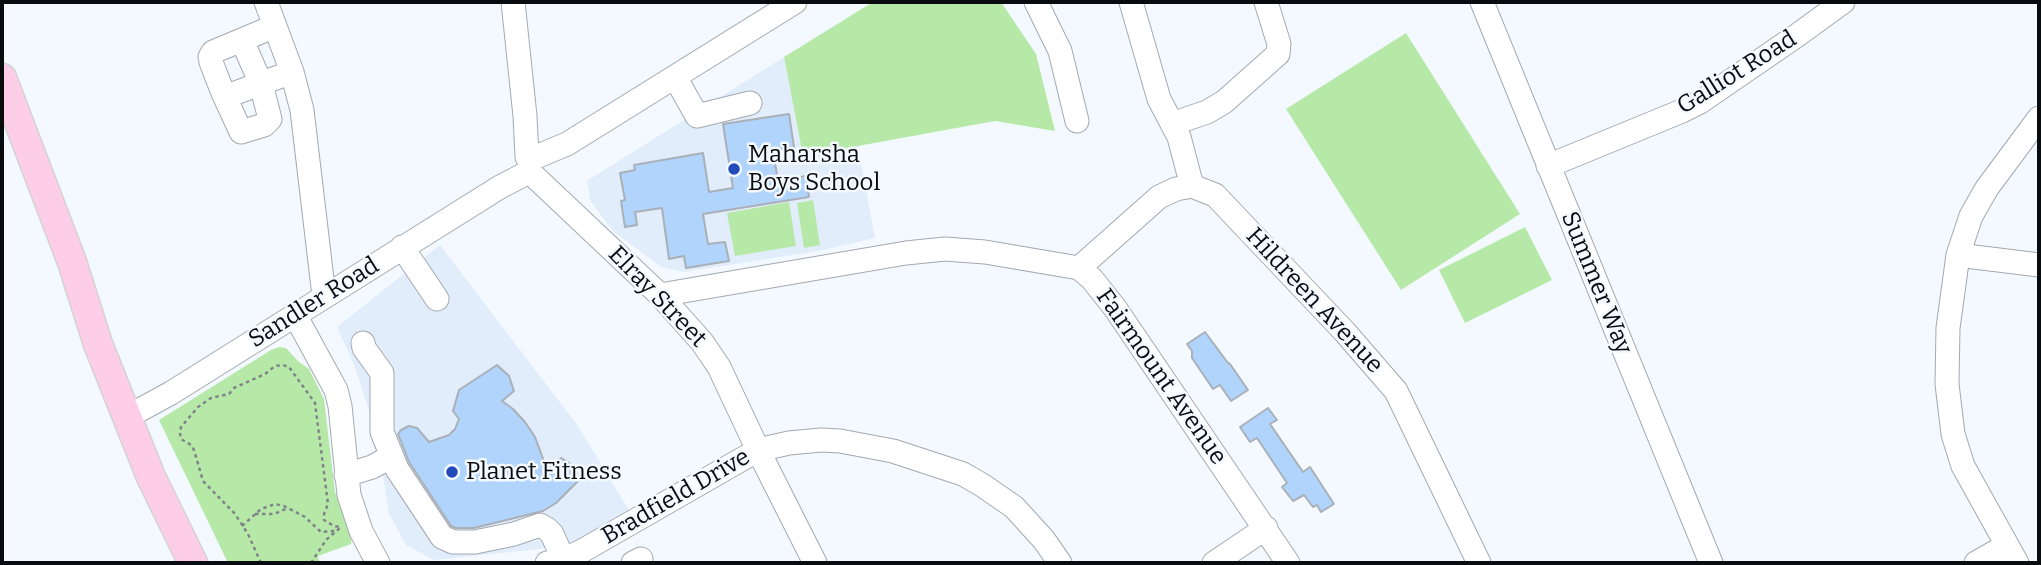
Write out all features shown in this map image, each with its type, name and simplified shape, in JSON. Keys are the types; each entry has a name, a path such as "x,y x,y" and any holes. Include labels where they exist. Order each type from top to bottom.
{"main road":[{"path":"2,78 72,262 98,344 208,563"},
{"path":"132,415 151,477 193,563"}],"street":[{"path":"266,2 292,72 302,110 324,296"},
{"name":"Elray Street","path":"513,2 533,166 554,195 660,295 711,354 816,563"},
{"name":"Sandler Road","path":"132,415 172,393 795,2"},
{"path":"1036,2 1060,51 1077,121"},
{"path":"1079,268 1159,197 1176,189 1192,186 1183,147 1159,99 1131,2"},
{"path":"1172,124 1207,112 1224,102 1278,54 1279,44 1266,2"},
{"name":"Summer Way","path":"1482,2 1711,563"},
{"name":"Galliot Road","path":"1548,166 1700,102 1843,2"},
{"path":"242,40 261,84 270,119 264,125 243,133 239,131 210,57 213,52 275,26"},
{"path":"223,93 234,94 292,72"},
{"path":"675,77 697,116 750,103"},
{"path":"1976,563 2011,554 1962,466 1951,424 1947,384 1948,328 1958,255 1971,216 1987,188 2039,118"},
{"name":"Hildreen Avenue","path":"1192,186 1215,195 1390,383 1402,402 1479,563"},
{"name":"Fairmount Avenue","path":"660,295 906,253 944,249 985,251 1079,268 1115,308 1289,563"},
{"path":"398,250 433,301"},
{"path":"1958,255 2039,265"},
{"path":"295,315 336,390 349,495 377,563"},
{"path":"363,343 382,373 382,432 397,469 442,537 453,542 475,542 540,526 552,534 558,562"},
{"name":"Bradfield Drive","path":"558,562 582,551 758,450 807,440 840,441 892,451 943,467 982,485 1014,507 1044,540 1060,563"},
{"path":"346,475 372,467 392,456"},
{"path":"1214,563 1266,528"}],"path":[{"path":"261,563 248,534 234,514 203,481 194,450 181,439 181,427 198,407 211,398 224,397 234,387 265,374 275,366 283,365 289,367 315,403 328,504 324,520 341,527 326,540 311,563"},
{"path":"242,526 268,505 275,504 305,517 321,532 335,531"},
{"path":"255,514 274,514 288,508"}],"shaded area":[{"name":"Maharsha Boys School","path":"784,57 803,156 858,146 875,238 818,251 684,272 661,267 613,231 591,202 587,181"},
{"path":"440,245 578,426 631,514 587,544 434,560 406,545 389,514 377,436 355,367 337,327"}],"green space":[{"path":"873,2 1001,2 1036,54 1055,131 995,121 803,156 784,57"},
{"path":"1406,33 1520,214 1401,290 1286,109"},
{"path":"813,200 820,245 804,248 797,203"},
{"path":"789,202 796,246 735,256 727,213"},
{"path":"1525,227 1552,280 1465,323 1439,270"},
{"path":"279,347 286,348 309,369 324,399 335,492 352,535 351,544 318,556 320,563 228,563 159,420"}],"building":[{"path":"789,114 794,147 773,151 778,181 806,176 809,197 703,214 708,244 725,242 729,261 686,268 684,256 669,259 662,208 635,212 637,225 625,227 621,201 625,200 620,173 635,170 634,165 703,153 709,192 733,188 723,124"},
{"path":"1205,332 1248,390 1231,401 1220,385 1213,389 1192,358 1192,351 1187,344"},
{"path":"497,365 509,376 514,391 502,401 525,422 535,437 546,467 561,458 576,470 578,481 556,503 543,511 474,528 456,528 451,526 409,462 398,434 409,426 417,428 429,442 449,435 459,419 453,411 459,390"},
{"path":"1268,408 1277,420 1270,424 1303,472 1310,467 1334,504 1321,512 1317,505 1313,507 1304,495 1293,501 1282,487 1287,483 1257,438 1250,442 1240,427"}],"place":[{"name":"Maharsha Boys School","path":"734,169"},
{"name":"Planet Fitness","path":"452,472"}]}
